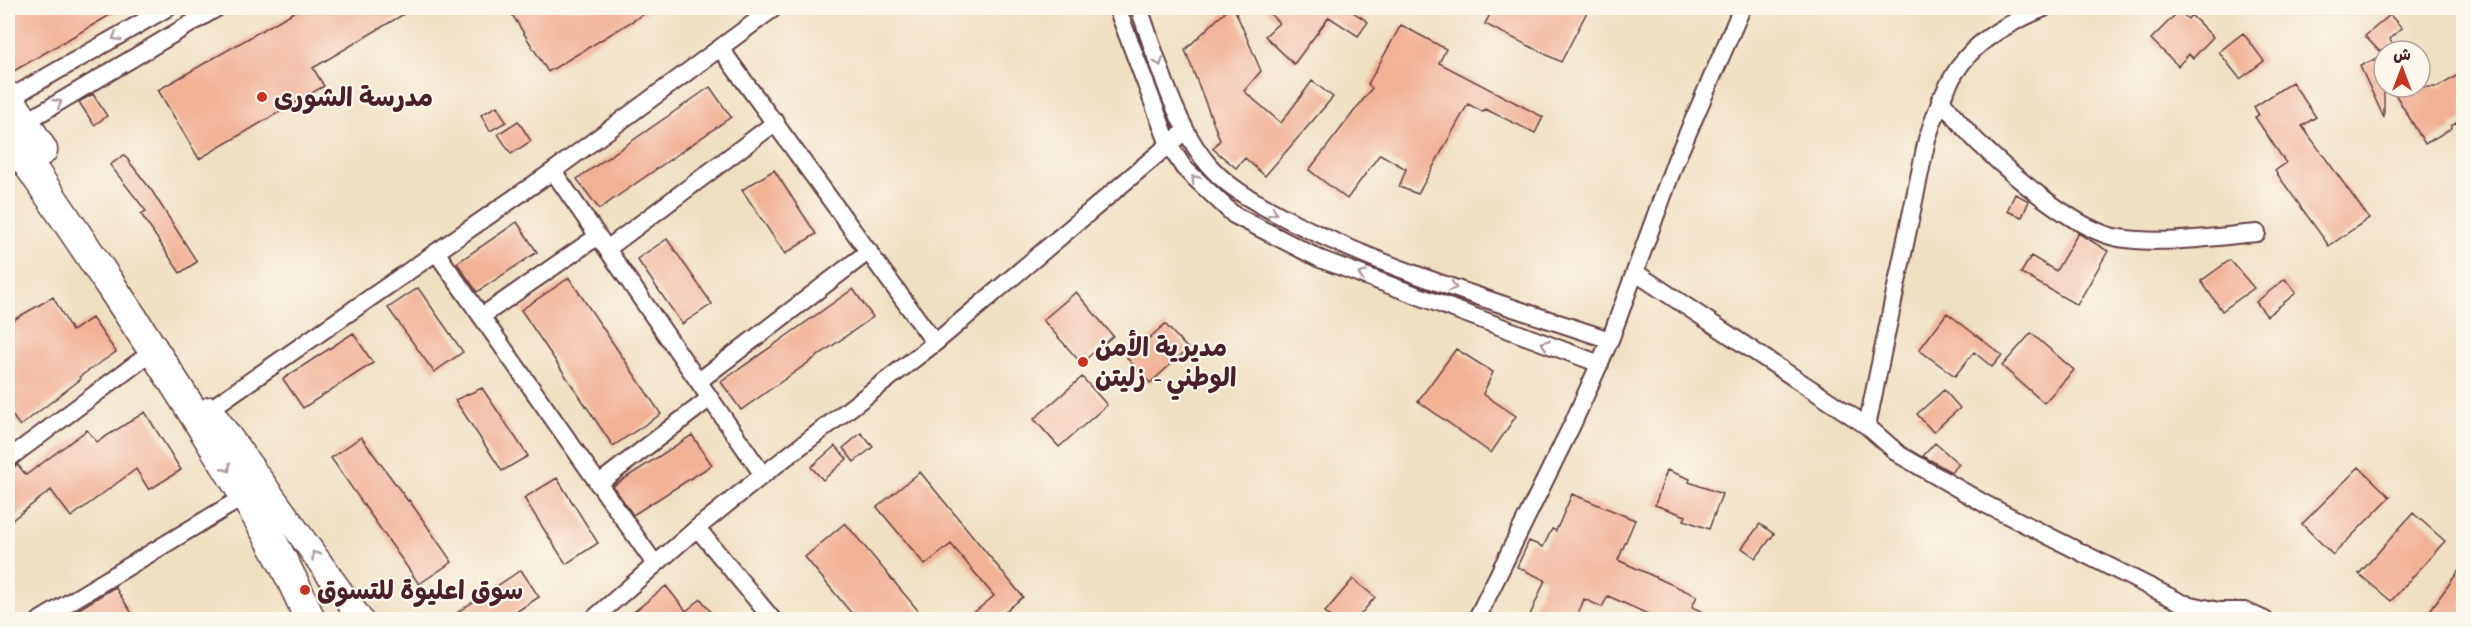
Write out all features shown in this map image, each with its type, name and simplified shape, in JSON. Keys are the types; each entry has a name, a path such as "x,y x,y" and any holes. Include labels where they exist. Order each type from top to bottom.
{"highway":[{"path":"10,114 153,351 204,414"},
{"path":"10,114 204,414 245,496 269,535 300,594 310,620"}],"street":[{"path":"10,114 167,8"},
{"path":"177,8 186,26"},
{"path":"10,114 186,26 217,8"},
{"path":"361,620 204,414 553,171 774,8"},
{"path":"1117,8 1169,145 1184,168 1234,215 1320,259 1600,364"},
{"path":"1139,8 1185,131 1203,159 1247,199 1333,242 1421,276 1610,340"},
{"path":"1476,620 1600,364 1636,273 1676,160 1742,8"},
{"path":"1867,426 1926,139 1940,99 1951,76 1968,54 2004,26 2044,8"},
{"path":"720,48 935,343"},
{"path":"1940,99 1982,147 2059,209 2093,231 2118,238 2162,241 2257,233"},
{"path":"482,316 603,242 776,122"},
{"path":"592,620 697,528 935,343 1185,131"},
{"path":"553,171 763,475"},
{"path":"699,381 869,251"},
{"path":"436,252 656,564"},
{"path":"1636,273 1867,426 1900,455 1985,504 2182,603 2219,611 2245,611 2265,620"},
{"path":"8,459 153,351"},
{"path":"598,484 710,398"},
{"path":"40,620 245,496"},
{"path":"697,528 772,620"}],"building":[{"path":"8,8 122,8 14,71 8,60"},
{"path":"301,8 414,8 313,68 324,86 199,159 158,90"},
{"path":"508,8 654,8 548,72"},
{"path":"1229,8 1234,8 1261,71 1244,91 1281,123 1312,81 1333,97 1265,176 1245,158 1236,168 1213,149 1220,140 1185,50"},
{"path":"1264,8 1347,8 1368,22 1358,36 1329,17 1294,64 1265,36 1279,23"},
{"path":"1493,8 1589,8 1561,62 1485,24"},
{"path":"2179,11 2188,19 2191,15 2213,37 2193,58 2189,54 2178,66 2151,39"},
{"path":"2390,15 2402,28 2390,39 2372,39 2372,44 2365,36"},
{"path":"1401,25 1446,49 1439,63 1543,117 1535,133 1485,109 1483,112 1468,104 1418,194 1399,187 1406,169 1380,154 1347,199 1309,170 1372,88 1368,84"},
{"path":"2243,33 2264,61 2240,79 2219,52"},
{"path":"2372,60 2372,92 2360,66"},
{"path":"2463,72 2463,119 2425,144 2398,99 2432,99 2432,87 2438,87"},
{"path":"2292,82 2316,117 2302,126 2369,218 2329,246 2275,171 2286,163 2255,117 2259,115 2254,107"},
{"path":"710,87 731,117 599,209 577,179"},
{"path":"93,94 107,116 94,125 79,102"},
{"path":"2375,99 2384,99 2384,118"},
{"path":"497,106 506,122 490,131 481,115"},
{"path":"518,121 531,141 511,154 498,134"},
{"path":"124,155 152,191 197,262 180,273 141,214 146,211 110,165"},
{"path":"774,170 816,234 785,254 742,190"},
{"path":"2015,194 2029,201 2022,217 2007,211"},
{"path":"517,222 537,252 477,292 457,263"},
{"path":"2078,233 2108,251 2077,305 2021,273 2031,256 2056,271"},
{"path":"667,239 712,304 682,324 637,259"},
{"path":"2230,260 2254,288 2222,311 2201,281"},
{"path":"569,278 661,414 613,446 521,310"},
{"path":"2285,279 2296,293 2267,316 2256,302"},
{"path":"418,288 463,352 434,372 388,308"},
{"path":"853,289 873,317 741,410 721,382"},
{"path":"1076,292 1113,336 1081,363 1043,320"},
{"path":"53,297 72,331 92,318 116,352 79,377 81,379 20,426 8,410 8,323"},
{"path":"1947,313 2002,355 1992,367 1974,352 1955,376 1919,350"},
{"path":"1165,324 1188,349 1150,383 1127,358"},
{"path":"353,333 373,363 303,408 283,379"},
{"path":"2031,333 2074,370 2044,403 2002,366"},
{"path":"1456,349 1493,372 1483,394 1516,416 1491,453 1418,401"},
{"path":"1082,377 1107,405 1059,447 1034,419"},
{"path":"482,388 528,456 502,471 455,400"},
{"path":"1944,390 1960,408 1933,432 1917,414"},
{"path":"145,412 181,470 149,490 136,469 71,517 51,490 8,523 8,469 18,465 26,475 87,430 97,442"},
{"path":"861,433 873,447 854,462 843,448"},
{"path":"692,435 712,465 633,515 613,486"},
{"path":"361,437 452,562 419,584 331,458"},
{"path":"1935,443 1959,464 1951,472 1923,456"},
{"path":"835,446 847,459 823,480 811,467"},
{"path":"2359,467 2390,497 2333,555 2302,524"},
{"path":"1667,470 1690,479 1689,482 1722,494 1709,529 1684,520 1686,516 1655,505"},
{"path":"920,472 1023,597 995,620 965,620 994,596 951,544 925,565 877,507"},
{"path":"557,478 598,543 566,564 524,498"},
{"path":"1572,494 1635,520 1618,560 1697,596 1692,607 1720,620 1661,620 1608,596 1602,607 1584,599 1576,620 1528,620 1545,580 1517,567 1529,541 1543,547 1552,529 1556,531"},
{"path":"2413,513 2445,541 2391,601 2359,574"},
{"path":"845,523 926,620 857,620 805,557"},
{"path":"1760,524 1774,534 1756,558 1742,548"},
{"path":"2463,565 2463,620 2423,620"},
{"path":"521,570 539,597 504,620 446,620"},
{"path":"1353,579 1375,597 1356,620 1333,620 1325,612"},
{"path":"666,586 686,611 701,599 717,620 624,620"},
{"path":"115,587 136,620 61,620"}],"place":[{"name":"مدرسة الشورى","path":"262,97"},
{"name":"مديرية الأمن الوطني - زليتن","path":"1083,362"},
{"name":"سوق اعليوة للتسوق","path":"305,590"}]}
